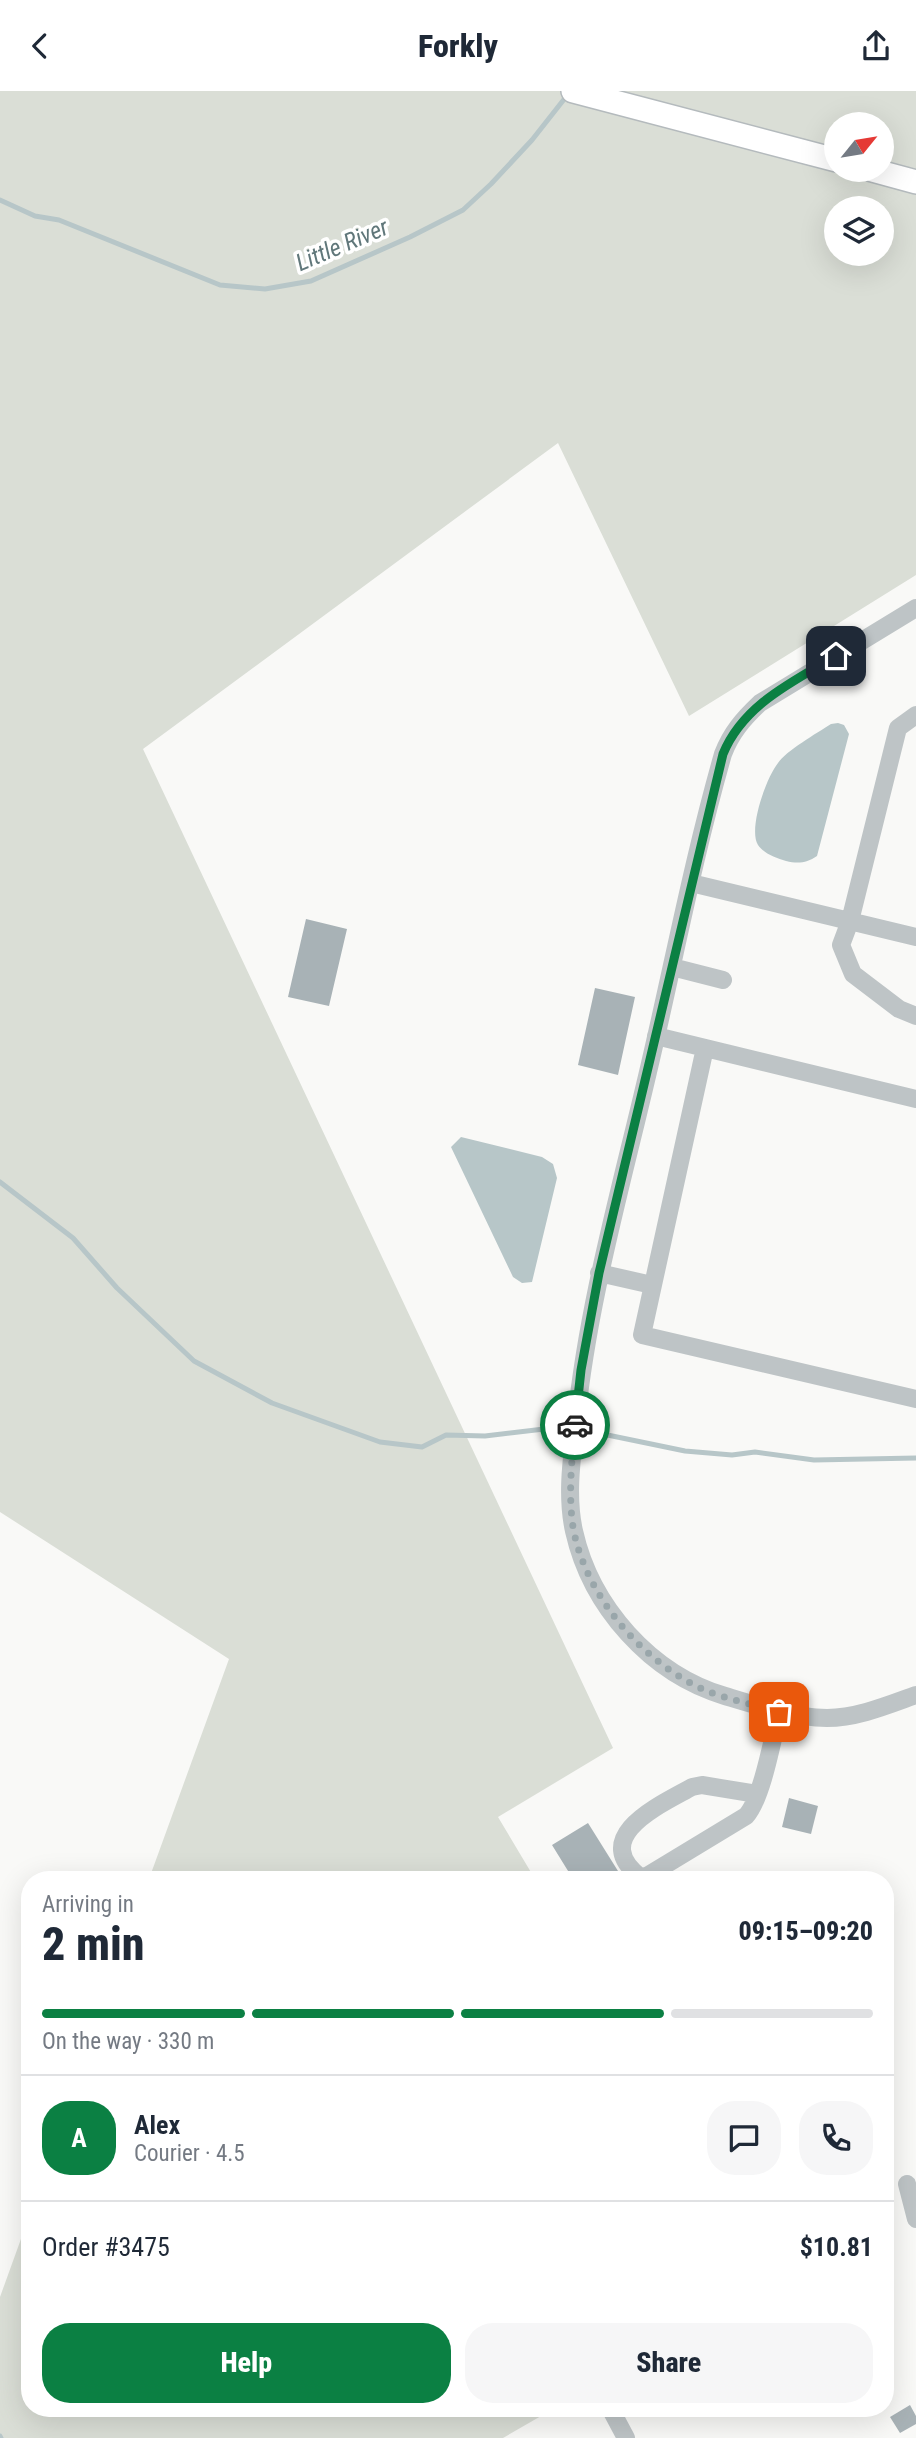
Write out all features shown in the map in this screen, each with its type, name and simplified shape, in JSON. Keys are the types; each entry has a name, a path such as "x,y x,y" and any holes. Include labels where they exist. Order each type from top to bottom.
{"main road":[{"path":"573,91 824,157"},
{"path":"894,176 916,181"}],"street":[{"path":"916,608 772,694 739,724 723,754 599,1273 581,1370 570,1496 573,1528 579,1550 604,1599 620,1624 662,1666 709,1691 779,1712 829,1718 877,1709 916,1695"},
{"path":"916,715 898,728 850,921 841,945 853,974 899,1009 916,1016"},
{"path":"691,883 916,937"},
{"path":"672,967 723,980"},
{"path":"656,1036 916,1098"},
{"path":"705,1048 642,1335 916,1399"},
{"path":"599,1273 652,1285"},
{"path":"655,1871 750,1811 779,1712"},
{"path":"635,1871 626,1860 623,1843 630,1827 638,1818 692,1787 757,1794"},
{"path":"908,2184 916,2219"},
{"path":"615,2417 626,2438"}],"shaded area":[{"path":"0,91 916,91 916,575 689,716 558,443 143,749 613,1748 498,1817 530,1871 152,1871 229,1659 0,1512"},
{"path":"831,724 844,725 849,734 817,856 798,863 770,855 758,845 755,828 764,791 773,770 782,758 795,748"},
{"path":"461,1137 542,1157 553,1164 557,1178 532,1282 522,1283 513,1277 451,1147"},
{"path":"21,2239 21,2417 539,2417 503,2438 0,2438 0,2297"}],"building":[{"path":"306,919 347,929 329,1006 288,997"},
{"path":"595,988 635,997 618,1075 578,1065"},
{"path":"789,1798 818,1806 811,1834 782,1827"},
{"path":"588,1823 618,1871 568,1871 552,1845"},
{"path":"910,2405 916,2416 916,2424 900,2433 890,2417"}],"waterway":[{"name":"Little River","path":"0,200 35,216 59,220 220,285 265,289 311,281 463,210 532,140 569,93"},
{"path":"0,1182 73,1238 117,1288 194,1361 272,1403 380,1442 422,1447 446,1435 485,1436 544,1429"},
{"path":"593,1432 685,1451 732,1455 755,1452 814,1460 916,1458"}],"way so far":[{"path":"575,1425 570,1496 573,1528 590,1575 620,1624 647,1653 680,1677 709,1691 779,1712"}],"route":[{"path":"575,1425 581,1370 599,1273 723,754 739,724 760,703 836,656"}]}
